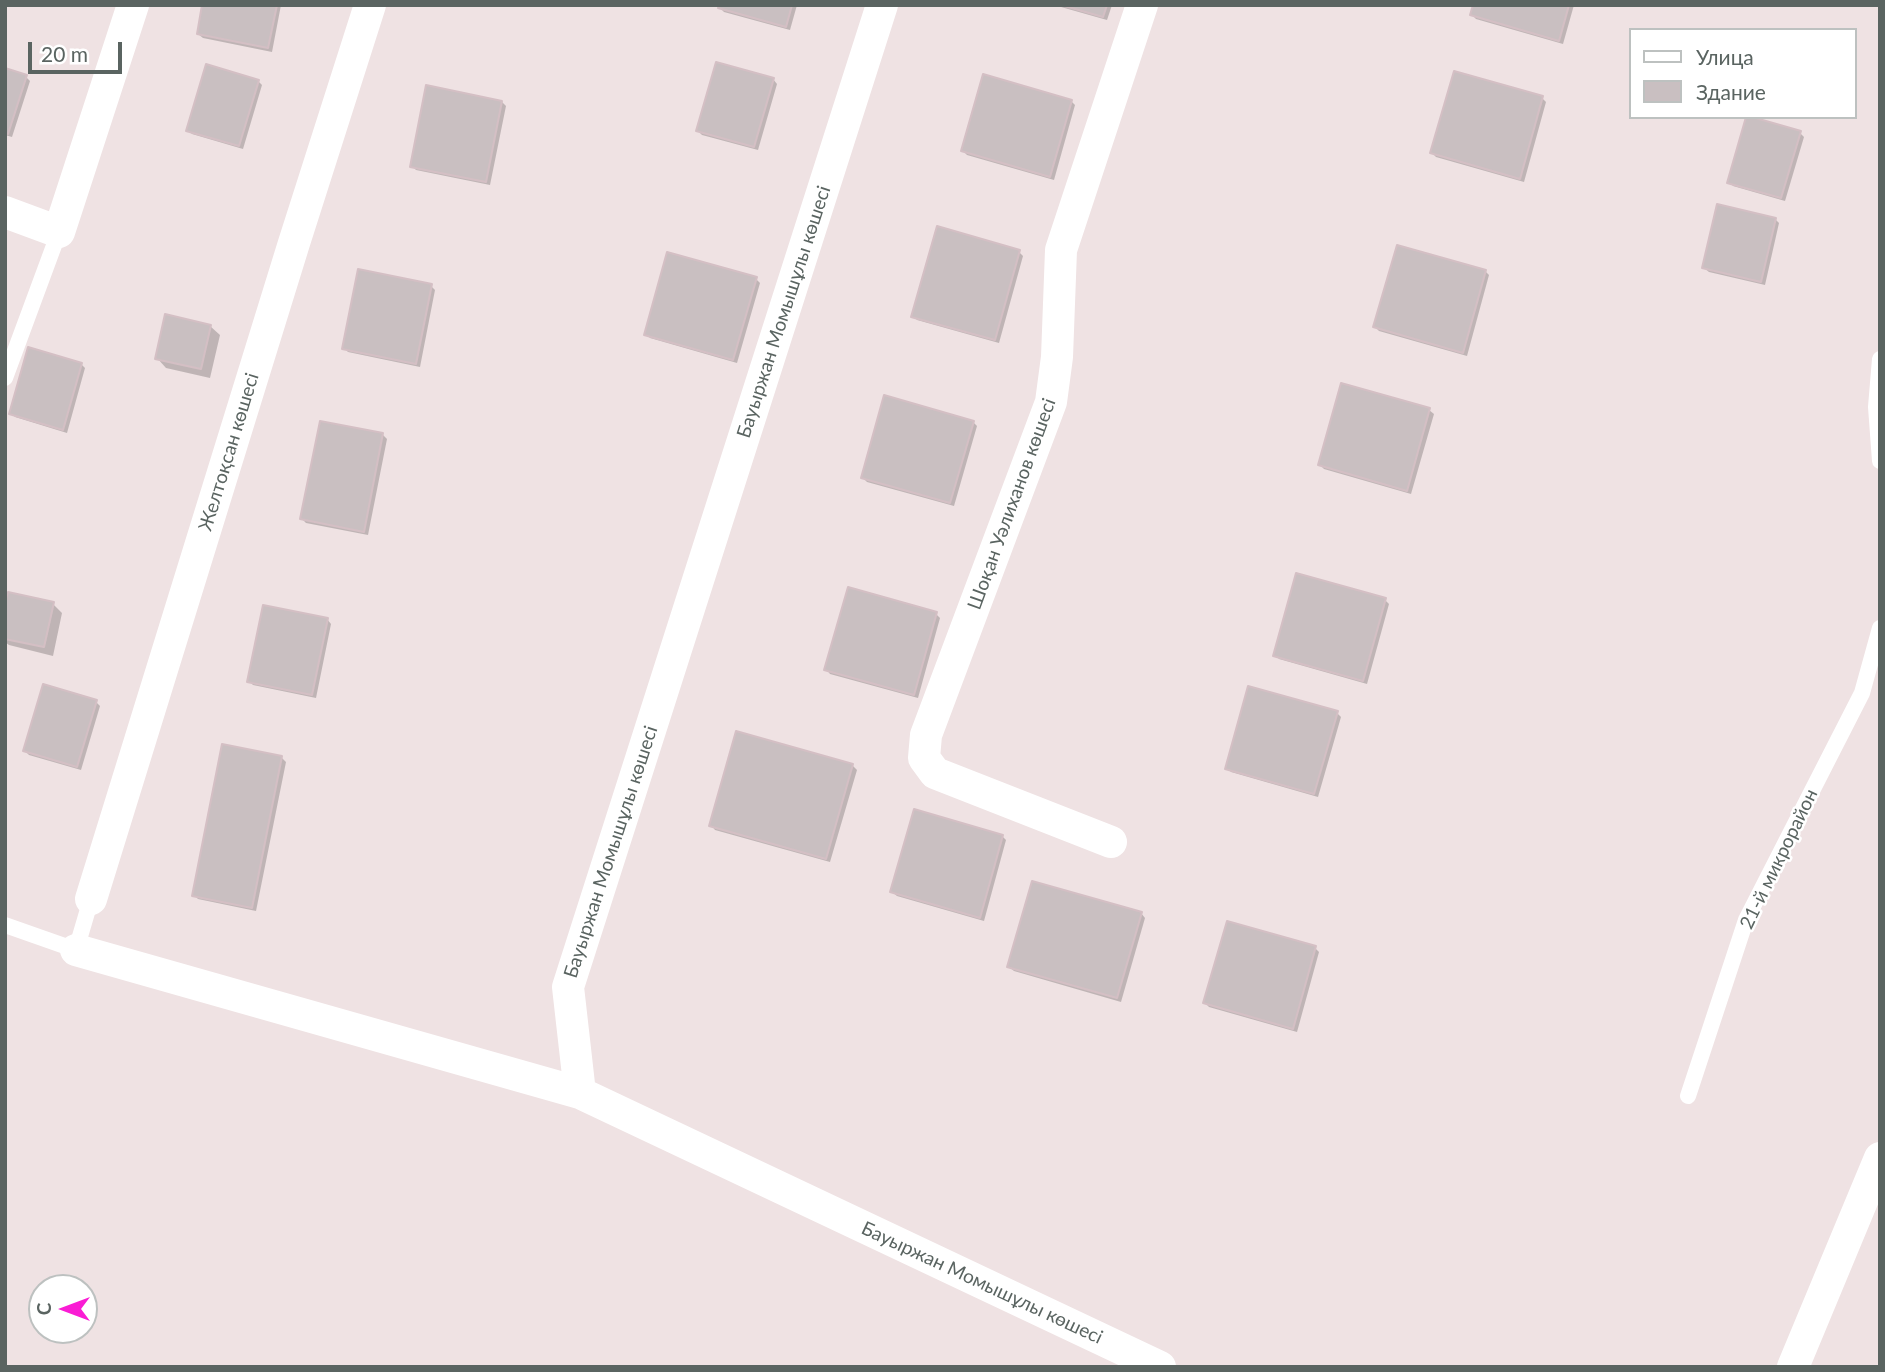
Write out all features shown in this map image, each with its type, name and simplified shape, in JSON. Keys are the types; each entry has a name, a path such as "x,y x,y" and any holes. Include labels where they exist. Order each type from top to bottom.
{"street":[{"path":"5,212 60,232 133,5"},
{"name":"Желтоқсан көшесі","path":"91,899 370,5"},
{"name":"Бауыржан Момышұлы көшесі","path":"881,5 568,987 580,1093 1160,1367"},
{"name":"Шоқан Уәлиханов көшесі","path":"1111,842 936,773 924,758 926,735 1051,402 1057,357 1061,250 1142,5"},
{"path":"76,950 580,1093"},
{"path":"1793,1367 1880,1158"}],"lane":[{"path":"5,378 60,232"},
{"path":"1880,359 1875,407 1880,461"},
{"name":"21-й микрорайон","path":"1688,1096 1746,920 1862,693 1880,628"},
{"path":"5,925 76,950 91,899"}],"building":[{"path":"202,5 277,5 268,48 197,34"},
{"path":"719,5 792,5 786,27 718,8"},
{"path":"1061,5 1107,5 1103,17"},
{"path":"1473,5 1569,5 1559,41 1470,15"},
{"path":"716,62 774,78 754,147 696,131"},
{"path":"206,64 259,80 239,146 186,131"},
{"path":"5,68 27,75 8,134 5,133"},
{"path":"1454,71 1543,96 1520,179 1430,153"},
{"path":"983,74 1072,100 1050,177 961,151"},
{"path":"426,85 502,101 486,182 410,167"},
{"path":"1745,119 1759,119 1801,131 1781,198 1727,183"},
{"path":"1717,204 1776,218 1761,282 1702,268"},
{"path":"937,226 1020,250 995,340 911,317"},
{"path":"1397,245 1486,270 1463,353 1373,327"},
{"path":"667,252 757,277 733,360 644,335"},
{"path":"358,269 432,284 416,364 342,349"},
{"path":"165,314 211,325 201,369 155,359"},
{"path":"28,347 82,363 63,430 9,414"},
{"path":"1341,383 1430,408 1407,491 1318,465"},
{"path":"884,395 974,421 950,503 861,478"},
{"path":"320,421 383,433 364,532 300,519"},
{"path":"1296,573 1386,598 1363,681 1273,656"},
{"path":"848,587 937,612 914,695 824,670"},
{"path":"8,592 54,602 44,647 5,639 5,602"},
{"path":"263,605 328,618 312,695 247,682"},
{"path":"43,684 97,700 77,767 23,751"},
{"path":"1248,686 1338,711 1314,794 1225,769"},
{"path":"736,731 853,764 826,859 709,826"},
{"path":"222,744 282,756 252,908 192,896"},
{"path":"914,809 1003,835 980,918 890,892"},
{"path":"1032,881 1142,912 1117,998 1007,967"},
{"path":"1227,921 1316,946 1293,1029 1203,1003"}]}
